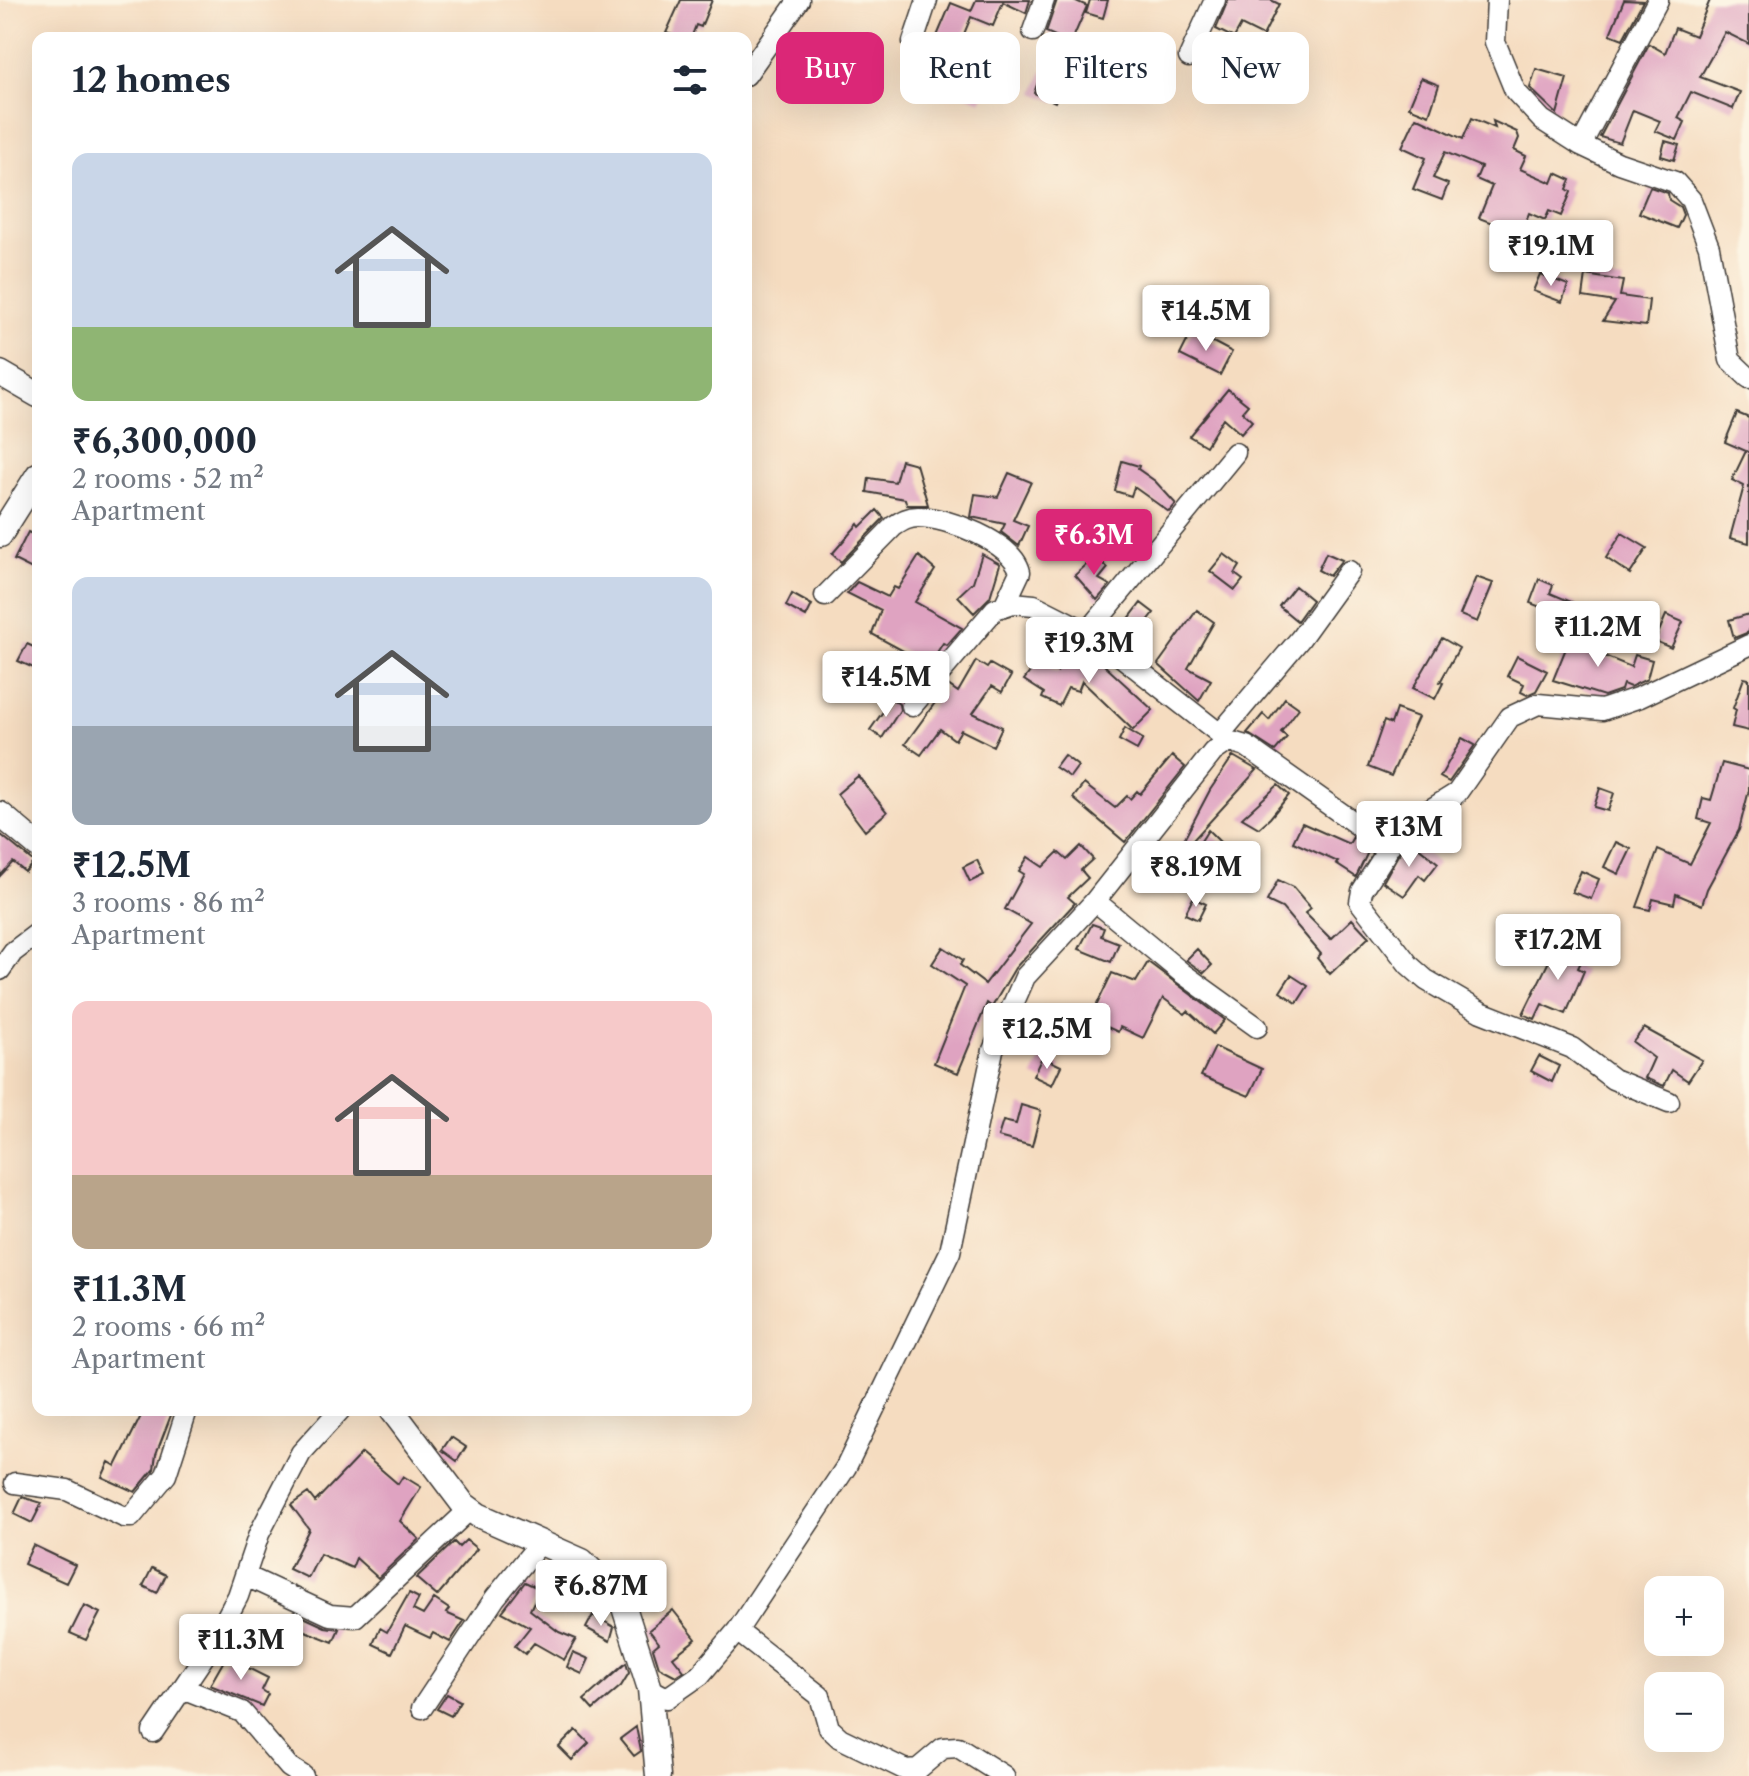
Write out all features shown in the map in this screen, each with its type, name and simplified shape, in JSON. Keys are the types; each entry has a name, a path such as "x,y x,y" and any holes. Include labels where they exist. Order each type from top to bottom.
{"street":[{"path":"752,67 799,0"},
{"path":"916,32 927,0"},
{"path":"1033,31 1044,0"},
{"path":"1189,57 1215,0"},
{"path":"1497,0 1495,42 1515,91 1542,120 1581,145 1619,163 1675,182 1691,200 1709,247 1730,360 1749,378"},
{"path":"1581,145 1658,0"},
{"path":"0,373 32,392"},
{"path":"1088,632 1235,453"},
{"path":"0,535 32,484"},
{"path":"825,596 894,526 908,518 920,517 974,533 1010,552 1020,572 1004,606"},
{"path":"650,1689 667,1698 700,1675 737,1631 846,1467 950,1252 993,1050 1025,977 1095,901 1225,737 1349,571"},
{"path":"912,706 995,609 1034,605 1088,632 1225,737 1246,746 1362,828 1378,843 1386,853 1362,891 1360,902 1409,965 1481,1012 1572,1048 1613,1079 1669,1102"},
{"path":"1378,843 1392,844 1420,816 1457,793 1510,717 1538,704 1602,710 1640,697 1749,645"},
{"path":"2,822 32,842"},
{"path":"1095,901 1182,973 1257,1027"},
{"path":"0,970 13,952 32,938"},
{"path":"15,1483 67,1490 124,1517 131,1517 166,1475 185,1416"},
{"path":"153,1732 213,1643 246,1576 259,1534 301,1453 335,1416"},
{"path":"396,1416 428,1462 470,1509 582,1561 622,1601 650,1689 658,1776"},
{"path":"246,1576 330,1615 355,1617 470,1509"},
{"path":"422,1708 495,1598 540,1543"},
{"path":"737,1631 820,1696 829,1728 840,1738 906,1770 918,1769 943,1748 958,1747 1004,1776"},
{"path":"182,1688 242,1712 289,1767 303,1776"}],"building":[{"path":"681,0 712,0 701,27 696,25 693,32 666,32"},
{"path":"976,0 1030,0 1026,13 1003,2 993,26 971,17 965,32 939,32 951,3 971,11"},
{"path":"1057,0 1074,0 1087,6 1076,32 1046,32"},
{"path":"1090,0 1108,0 1103,18 1086,13"},
{"path":"1228,0 1271,0 1279,4 1265,32 1255,32 1241,25 1237,32 1216,29"},
{"path":"1624,0 1643,1 1623,39 1610,34"},
{"path":"1710,0 1749,0 1749,44 1725,32 1700,77 1740,92 1733,109 1691,92 1678,118 1685,122 1677,140 1655,131 1660,121 1633,110 1620,143 1600,137 1649,44 1665,53 1675,28 1695,36"},
{"path":"1536,69 1567,78 1557,114 1530,88"},
{"path":"1421,78 1439,85 1429,115 1409,107"},
{"path":"1416,117 1463,139 1472,118 1495,128 1493,121 1517,132 1519,138 1514,150 1526,156 1520,169 1552,183 1556,173 1571,180 1567,189 1571,192 1561,216 1549,211 1545,220 1529,213 1521,234 1479,218 1492,186 1476,179 1481,167 1445,152 1433,178 1448,184 1442,200 1413,189 1426,158 1402,147"},
{"path":"1665,141 1679,145 1674,160 1661,156"},
{"path":"1650,187 1668,193 1669,200 1680,207 1683,215 1677,228 1639,213"},
{"path":"1540,274 1568,285 1562,302 1533,291"},
{"path":"1586,275 1623,281 1620,296 1649,300 1646,326 1603,321 1615,302 1583,297"},
{"path":"1192,331 1232,352 1220,375 1180,355"},
{"path":"1228,389 1248,405 1242,412 1252,421 1241,434 1223,418 1206,446 1189,436"},
{"path":"1737,413 1749,418 1749,543 1730,538 1744,486 1732,480 1746,451 1725,442"},
{"path":"901,460 916,464 928,505 907,505 905,499 867,492 869,478 895,482"},
{"path":"1122,461 1139,466 1138,469 1155,481 1176,504 1169,512 1134,487 1131,496 1115,491"},
{"path":"1009,473 1031,482 1013,520 1028,526 1019,546 1001,532 1005,524 971,517 975,494 998,497"},
{"path":"877,510 884,518 841,562 832,554 858,524 860,527"},
{"path":"28,532 32,534 32,569 14,560"},
{"path":"1622,533 1647,548 1630,574 1606,558"},
{"path":"1326,553 1342,560 1329,576 1318,570"},
{"path":"982,554 1000,564 990,597 974,613 958,596 973,582"},
{"path":"1224,554 1240,566 1235,574 1243,580 1235,590 1210,571"},
{"path":"919,556 935,570 915,602 962,628 947,645 943,643 929,665 872,634 881,610 847,593 857,582 888,597 894,587 898,589"},
{"path":"1096,556 1108,568 1099,579 1110,585 1097,600 1075,575"},
{"path":"1476,577 1493,583 1477,622 1460,615"},
{"path":"1539,579 1553,585 1550,593 1576,604 1569,618 1530,603"},
{"path":"1295,586 1312,600 1297,621 1279,606"},
{"path":"792,594 812,605 806,617 786,606"},
{"path":"1141,603 1154,613 1140,631 1128,620"},
{"path":"1197,610 1214,622 1188,668 1211,680 1199,701 1158,664"},
{"path":"1749,614 1749,632 1734,638 1729,620"},
{"path":"1666,615 1683,622 1671,648 1655,641"},
{"path":"1573,631 1596,640 1592,651 1631,667 1635,655 1652,660 1647,679 1630,687 1623,684 1621,690 1604,696 1553,680"},
{"path":"1442,638 1459,648 1440,682 1443,683 1435,699 1413,688"},
{"path":"1080,643 1108,663 1105,666 1153,710 1133,730 1082,681 1078,691 1068,688 1059,706 1042,698 1044,693 1024,680 1039,660 1057,672"},
{"path":"27,644 32,646 32,667 18,661"},
{"path":"1517,656 1547,671 1536,691 1527,695 1521,692 1524,684 1507,676"},
{"path":"976,661 987,668 990,664 1011,676 1002,692 992,686 973,713 1002,727 993,746 961,730 955,740 940,729 921,755 905,744 948,685 958,692"},
{"path":"1744,678 1749,679 1749,731 1732,727 1736,710 1733,708"},
{"path":"1285,698 1299,708 1281,732 1287,737 1275,751 1247,733 1263,714 1269,720"},
{"path":"892,699 899,704 900,710 882,738 870,730"},
{"path":"1396,709 1418,717 1391,776 1368,767 1384,721 1391,724"},
{"path":"1125,728 1143,739 1137,750 1119,740"},
{"path":"1462,738 1475,745 1449,782 1440,777"},
{"path":"1064,755 1078,766 1070,777 1055,767"},
{"path":"1172,756 1185,767 1125,842 1073,798 1084,784 1115,808 1127,796 1130,799 1137,791 1140,794"},
{"path":"1233,756 1257,770 1184,850 1180,847 1210,790"},
{"path":"1722,763 1749,770 1749,790 1739,830 1707,889 1702,905 1676,894 1674,904 1653,899 1650,910 1637,907 1658,850 1690,864 1711,823 1698,819 1703,798 1711,800"},
{"path":"858,776 887,812 865,831 837,794"},
{"path":"1278,785 1289,795 1270,818 1259,828 1242,818"},
{"path":"1600,788 1614,793 1608,811 1594,807"},
{"path":"1302,823 1349,844 1353,837 1368,852 1356,877 1336,864 1338,862 1293,842"},
{"path":"1208,830 1220,842 1204,869 1189,860"},
{"path":"0,834 32,860 32,864 25,872 13,862 0,876"},
{"path":"1412,842 1438,863 1425,880 1419,875 1404,896 1383,882 1398,855"},
{"path":"1616,842 1631,849 1619,874 1604,867"},
{"path":"1081,846 1093,859 1081,870 1088,878 1068,897 1075,903 1015,968 992,1007 987,1003 958,1073 934,1063 965,986 932,964 943,947 963,960 960,965 985,984 1031,924 1005,909 1024,874 1019,871 1028,857 1043,867 1058,852 1067,860"},
{"path":"977,860 984,875 970,882 963,867"},
{"path":"1581,871 1599,879 1591,899 1572,892"},
{"path":"1278,880 1293,887 1311,908 1305,913 1331,939 1352,919 1369,937 1330,974 1317,958 1321,954 1282,908 1267,901"},
{"path":"1193,898 1206,904 1198,920 1185,914"},
{"path":"1092,924 1104,928 1101,936 1119,943 1111,962 1079,949"},
{"path":"1568,941 1587,950 1578,968 1584,971 1566,1014 1542,1004 1535,1019 1523,1014 1552,955 1559,958"},
{"path":"1197,949 1212,965 1204,973 1186,960"},
{"path":"1148,962 1225,1020 1213,1034 1188,1011 1185,1014 1163,998 1143,1038 1120,1027 1118,1032 1090,1019 1112,973 1136,982"},
{"path":"1291,975 1308,986 1297,1003 1280,992"},
{"path":"1644,1028 1702,1060 1688,1081 1672,1070 1664,1086 1645,1078 1654,1058 1633,1042"},
{"path":"1215,1047 1262,1069 1249,1096 1201,1076"},
{"path":"1539,1056 1559,1066 1552,1082 1531,1071"},
{"path":"1042,1057 1061,1066 1052,1085 1033,1076"},
{"path":"1021,1105 1041,1111 1032,1146 998,1137 1003,1121 1016,1124"},
{"path":"141,1416 171,1416 156,1454 154,1469 135,1492 102,1477 109,1462 116,1466"},
{"path":"451,1437 466,1447 457,1461 442,1450"},
{"path":"362,1453 398,1484 403,1476 421,1487 400,1521 419,1539 378,1578 356,1558 352,1568 320,1554 308,1578 289,1569 309,1529 291,1505 308,1493 315,1502"},
{"path":"22,1497 42,1503 32,1523 14,1514"},
{"path":"466,1540 477,1549 437,1596 416,1578 454,1542 459,1547"},
{"path":"33,1545 75,1565 66,1583 24,1564"},
{"path":"152,1568 166,1575 157,1593 143,1586"},
{"path":"525,1582 540,1589 530,1610 559,1632 576,1639 564,1660 534,1643 525,1654 515,1646 530,1627 502,1612"},
{"path":"409,1593 419,1598 413,1610 423,1615 434,1599 449,1609 446,1613 464,1621 450,1642 433,1633 430,1638 405,1626 392,1653 373,1644 380,1628 387,1632"},
{"path":"84,1605 100,1613 86,1640 70,1633"},
{"path":"673,1610 696,1639 673,1657 684,1671 676,1676 659,1667 653,1648 659,1643 649,1630"},
{"path":"297,1614 325,1627 339,1629 333,1642 292,1626"},
{"path":"593,1615 614,1627 610,1641 586,1628"},
{"path":"573,1652 589,1659 582,1674 567,1667"},
{"path":"226,1657 268,1678 262,1690 268,1694 262,1706 210,1685"},
{"path":"626,1663 629,1673 621,1686 593,1710 584,1700"},
{"path":"447,1694 460,1701 451,1716 437,1709"},
{"path":"636,1727 641,1751 634,1756 620,1739"},
{"path":"576,1730 589,1743 572,1760 559,1747"}]}
